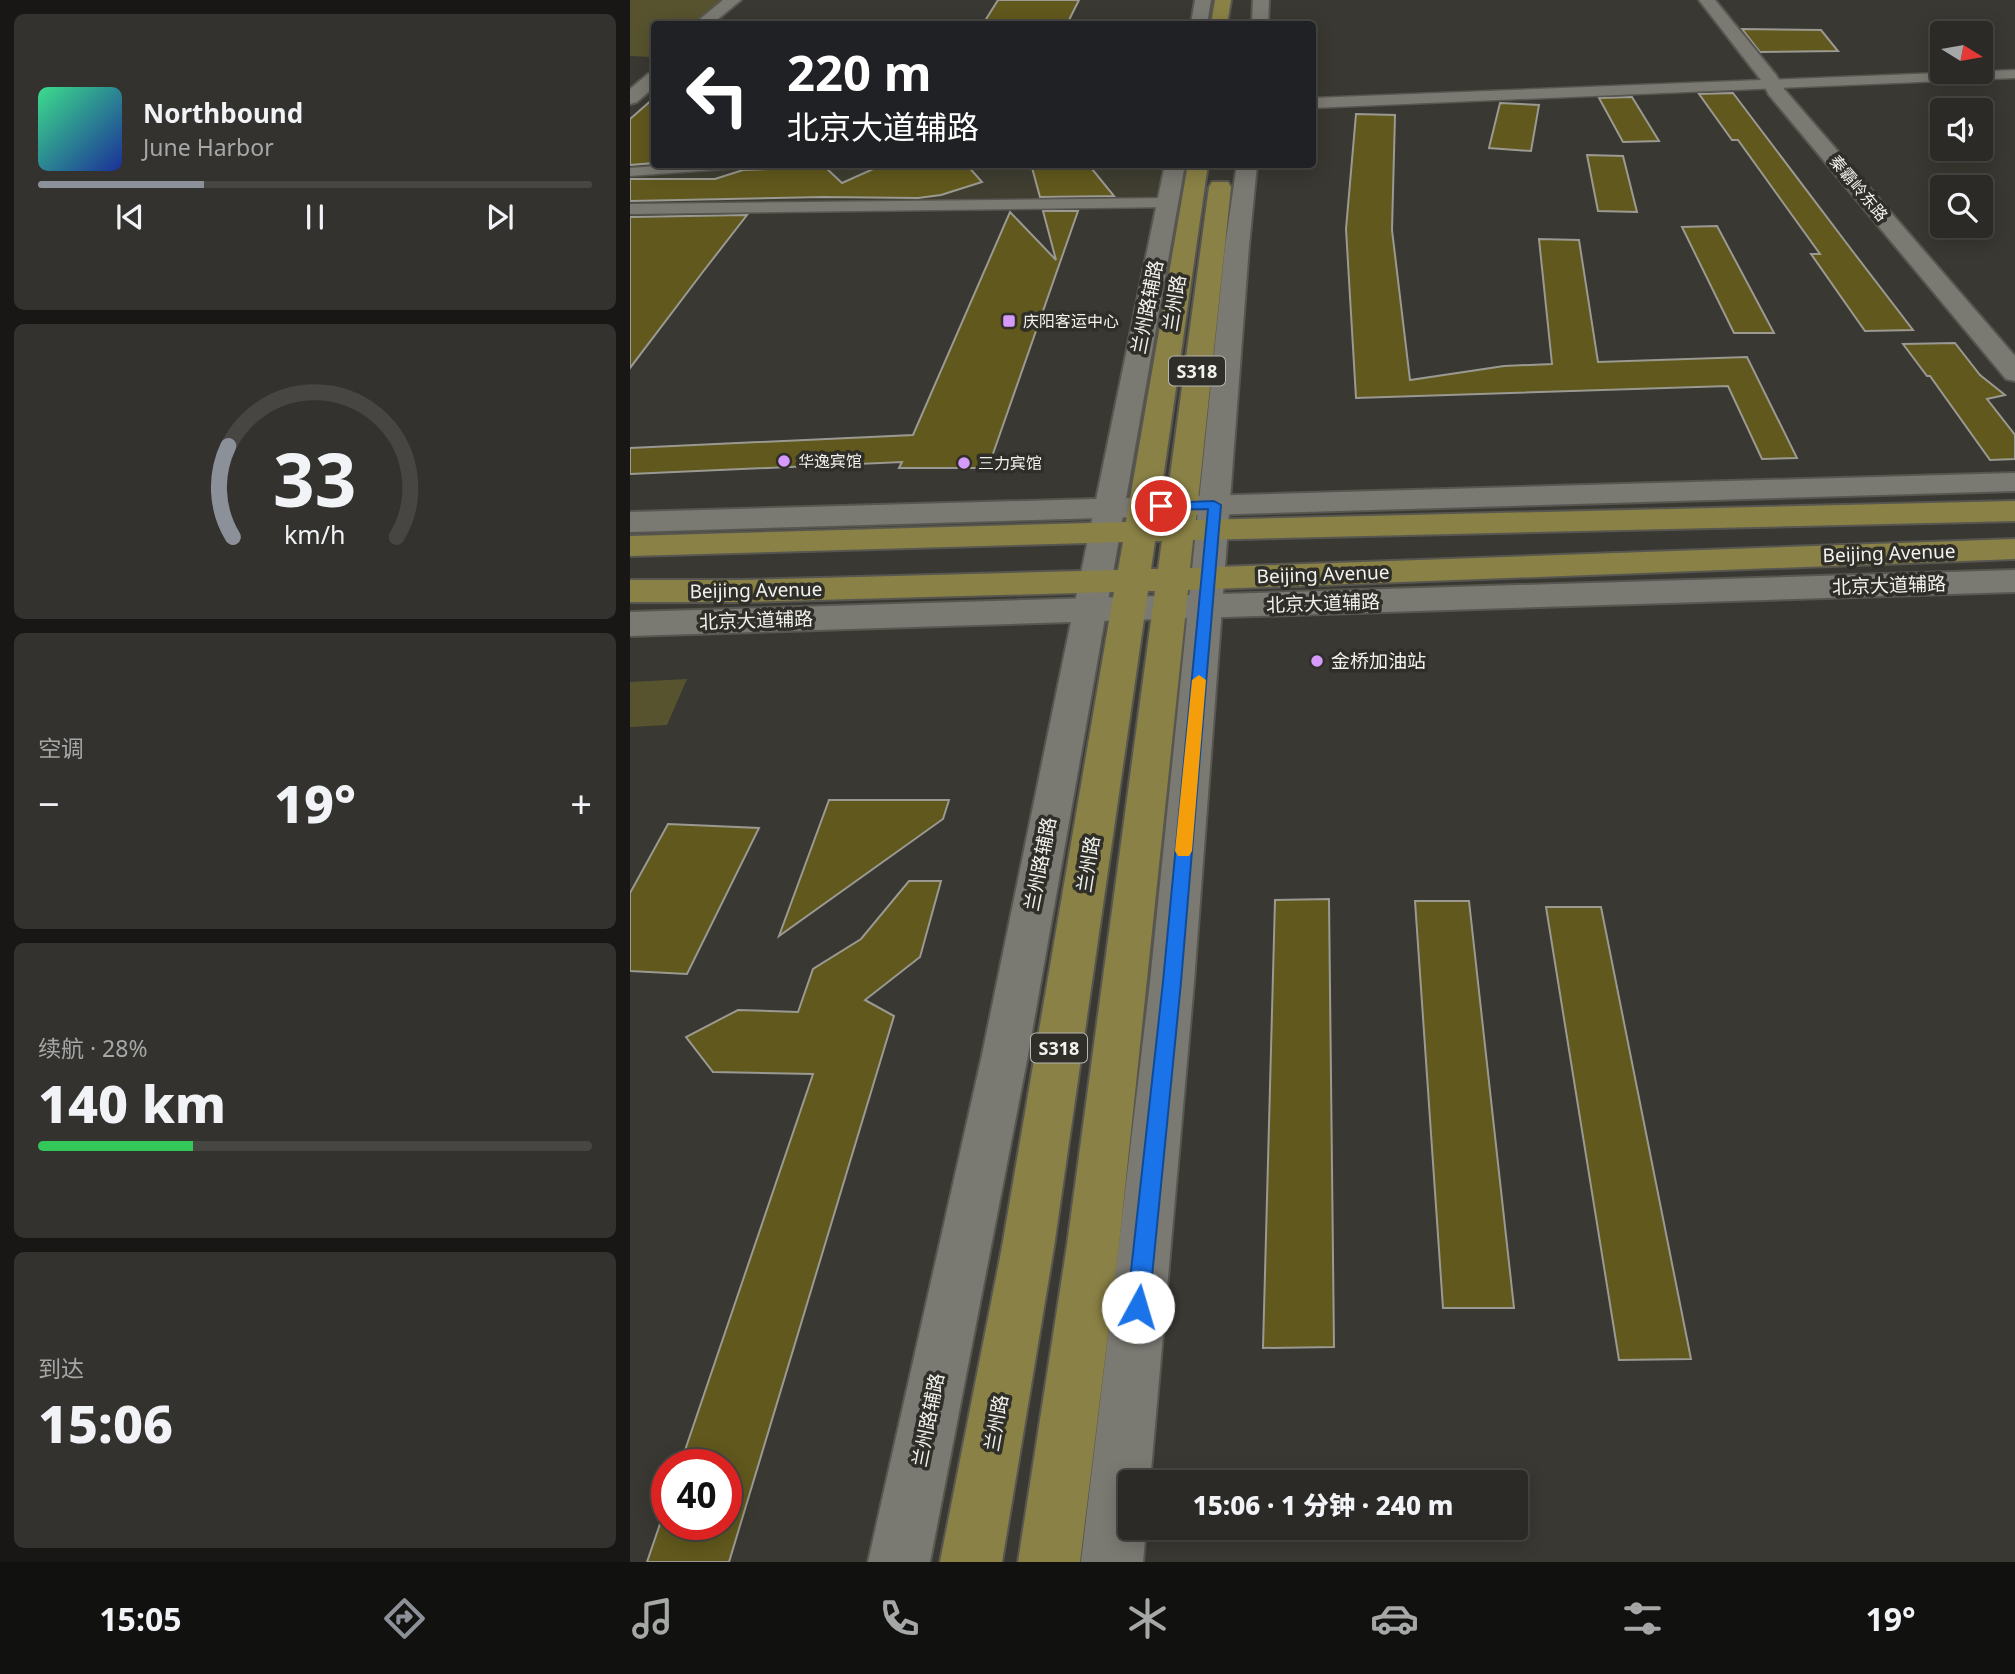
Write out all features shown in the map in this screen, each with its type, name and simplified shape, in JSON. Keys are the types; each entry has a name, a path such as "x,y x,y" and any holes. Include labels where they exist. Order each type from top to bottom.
{"main road":[{"path":"1220,21 1223,0"},
{"name":"兰州路","path":"1049,1562 1094,1231 1150,594 1198,168"},
{"name":"兰州路","path":"1160,519 1223,168"},
{"name":"Beijing Avenue","path":"630,546 1160,519 1657,521 2015,510"},
{"name":"Beijing Avenue","path":"630,592 1150,594 2015,549"},
{"name":"兰州路","path":"971,1562 1150,594"}],"street":[{"path":"706,21 733,0"},
{"path":"725,21 751,0"},
{"path":"1200,21 1203,0"},
{"path":"1260,21 1261,0"},
{"name":"秦霸岭东路","path":"1707,0 1775,82 2015,350"},
{"name":"秦霸岭东路","path":"1713,0 1775,82 1776,92 2015,373"},
{"path":"630,82 651,64"},
{"path":"1316,103 2015,74"},
{"path":"630,98 651,80"},
{"path":"630,172 684,168"},
{"name":"兰州路辅路","path":"1160,519 1237,246 1247,168"},
{"path":"630,209 1171,184"},
{"name":"兰州路辅路","path":"899,1562 1004,1055 1150,594 1160,519 1171,184"},
{"path":"630,522 1160,519 2015,482"},
{"name":"北京大道辅路","path":"630,624 1150,594 2015,581"},
{"name":"兰州路辅路","path":"1112,1562 1172,982 1150,594"}],"shaded area":[{"path":"630,0 722,0 695,21 651,21 651,57 630,56"},
{"path":"651,134 651,168 1161,168 1155,200 630,205 630,135"},
{"path":"687,679 667,725 630,727 630,682"}],"building":[{"path":"998,0 1079,0 1068,21 985,21"},
{"path":"1742,29 1821,30 1838,51 1760,52"},
{"path":"1733,93 1913,330 1865,331 1811,254 1820,254 1738,140 1732,140 1699,94"},
{"path":"1632,97 1659,141 1623,142 1599,98"},
{"path":"651,101 651,163 630,165 630,119"},
{"path":"1500,103 1539,105 1531,151 1489,148"},
{"path":"1356,114 1395,115 1392,230 1410,380 1504,366 1552,364 1539,239 1579,240 1598,362 1747,357 1797,458 1762,459 1728,386 1356,398 1346,229"},
{"path":"1587,155 1623,156 1637,212 1598,211"},
{"path":"826,168 842,183 875,168 970,168 982,182 941,195 918,198 630,201 630,179 715,179 743,170"},
{"path":"1032,168 1091,168 1114,196 1040,197"},
{"path":"1043,211 1078,211 988,468 899,468 902,462 630,474 630,448 913,435 1010,212 1056,260"},
{"path":"747,215 702,273 630,368 630,217"},
{"path":"1717,226 1774,333 1734,333 1682,227"},
{"path":"1955,343 1980,375 2005,395 1987,399 2015,435 2015,459 1990,460 1930,376 1927,376 1903,344"},
{"path":"829,800 949,800 943,819 779,936"},
{"path":"668,824 759,828 687,974 630,971 630,893"},
{"path":"909,881 941,881 920,957 865,1000 894,1016 742,1519 742,1449 685,1449 813,1074 713,1072 686,1037 738,1010 798,1012 813,969 861,939"},
{"path":"1329,899 1334,1347 1263,1348 1275,900"},
{"path":"1415,901 1469,901 1514,1308 1443,1308"},
{"path":"1546,907 1601,907 1691,1359 1619,1360"},
{"path":"655,1540 736,1540 729,1562 647,1562"}],"slow traffic":[{"path":"1183,851 1199,680"}],"place":[{"name":"庆阳客运中心","path":"1009,321"},
{"name":"华逸宾馆","path":"784,461"},
{"name":"三力宾馆","path":"964,463"},
{"name":"金桥加油站","path":"1317,661"}],"route":[{"path":"1138,1307 1172,982 1214,505 1161,506"}]}
